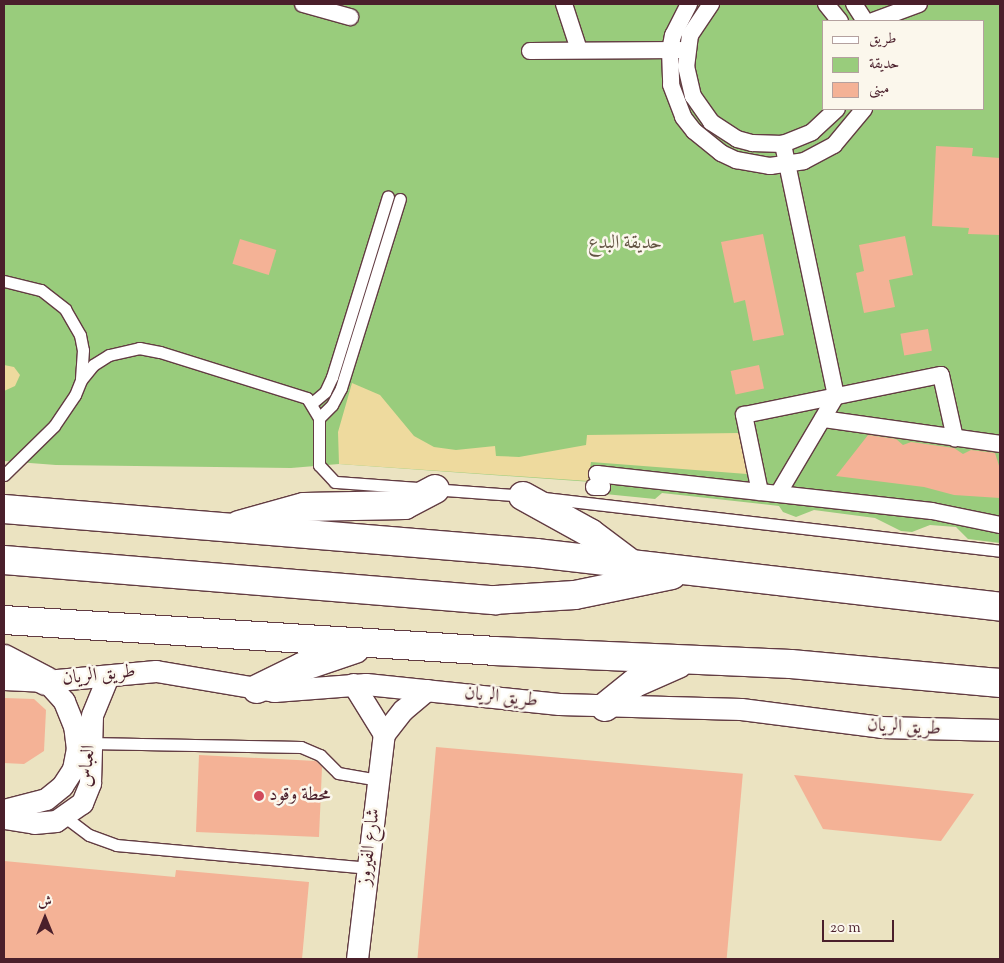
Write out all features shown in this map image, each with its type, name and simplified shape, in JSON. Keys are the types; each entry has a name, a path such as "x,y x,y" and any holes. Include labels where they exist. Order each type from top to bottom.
{"main road":[{"path":"228,529 304,507 405,505 435,489"},
{"path":"523,496 590,533 630,563"},
{"path":"4,509 630,563 1000,608"},
{"path":"4,560 495,600 575,595 696,570"},
{"path":"4,620 374,644 689,661 792,664 1000,683"},
{"path":"257,689 318,661 374,644"},
{"path":"4,659 46,682"},
{"path":"605,708 652,673 689,661"},
{"path":"969,679 1000,677"}],"street":[{"path":"303,4 350,17"},
{"path":"564,4 579,50"},
{"path":"689,4 678,21 670,50 671,85 684,117 694,131 720,153 736,160 770,166 788,165 820,154 834,145 863,110"},
{"path":"711,4 697,20 686,50 686,66 692,96 711,122 737,139 760,144 784,144 812,132 836,110"},
{"path":"826,4 839,20"},
{"path":"854,4 864,20"},
{"path":"877,20 919,4"},
{"path":"530,51 686,50"},
{"path":"778,494 836,396 784,144"},
{"path":"760,492 744,415 941,374 955,438"},
{"path":"823,418 1000,444"},
{"path":"594,487 602,487 597,474 932,511 1000,525"},
{"name":"طريق الريان","path":"4,679 46,682 140,671 172,672 257,689 291,692 353,684 605,708 741,709 881,728 1000,730"},
{"name":"العباس","path":"4,810 37,802 54,793 73,769 84,744 96,702 108,676"},
{"name":"العباس","path":"46,682 64,702 84,744 91,772 87,794 82,803 65,818"},
{"path":"353,684 384,734 403,710 427,690"},
{"name":"شارع الفيروز","path":"356,959 384,734"},
{"path":"4,818 45,824 65,818"}],"lane":[{"path":"312,403 325,392 332,377 388,196"},
{"path":"319,418 332,404 341,388 400,199"},
{"path":"4,281 41,290 65,309 80,335 83,350 81,380"},
{"path":"4,475 54,426 75,394 81,380 93,365 109,355 127,349 149,349 292,391 312,403 319,418 318,457 328,478 342,484 523,496 1000,551"},
{"path":"84,744 301,748 314,752 344,775 379,780"},
{"path":"65,818 89,835 123,847 367,868"}],"green space":[{"name":"حديقة البدع","path":"4,4 1000,4 1000,543 968,539 956,527 930,525 912,532 901,531 875,518 814,510 796,517 783,512 779,506 662,493 655,499 595,493 592,482 339,464 291,468 56,465 4,461"}],"sand":[{"path":"4,365 14,367 20,375 15,386 4,391"},
{"path":"352,383 380,395 414,436 434,447 456,450 495,446 496,456 519,457 586,445 587,435 739,433 747,474 591,462 588,481 339,464 338,432"}],"building":[{"path":"936,146 973,148 972,156 1000,158 1000,235 968,234 969,228 932,226"},
{"path":"763,234 784,335 753,341 745,300 734,303 721,242"},
{"path":"905,236 913,275 889,280 895,307 864,313 856,273 864,271 859,245"},
{"path":"240,239 276,250 269,275 232,264"},
{"path":"928,329 932,351 904,356 900,334"},
{"path":"759,365 764,388 736,395 731,371"},
{"path":"868,435 896,439 903,445 911,442 954,448 963,454 971,450 995,453 1000,469 1000,498 954,495 924,487 836,476"},
{"path":"4,698 34,699 46,710 44,751 24,764 4,763"},
{"path":"436,747 743,774 727,959 417,959"},
{"name":"محطة وقود","path":"199,755 316,761 322,767 319,837 196,832"},
{"path":"794,775 974,794 941,841 823,829"},
{"path":"4,861 175,877 176,870 309,882 302,959 4,959"}],"place":[{"name":"محطة وقود","path":"259,796"}]}
